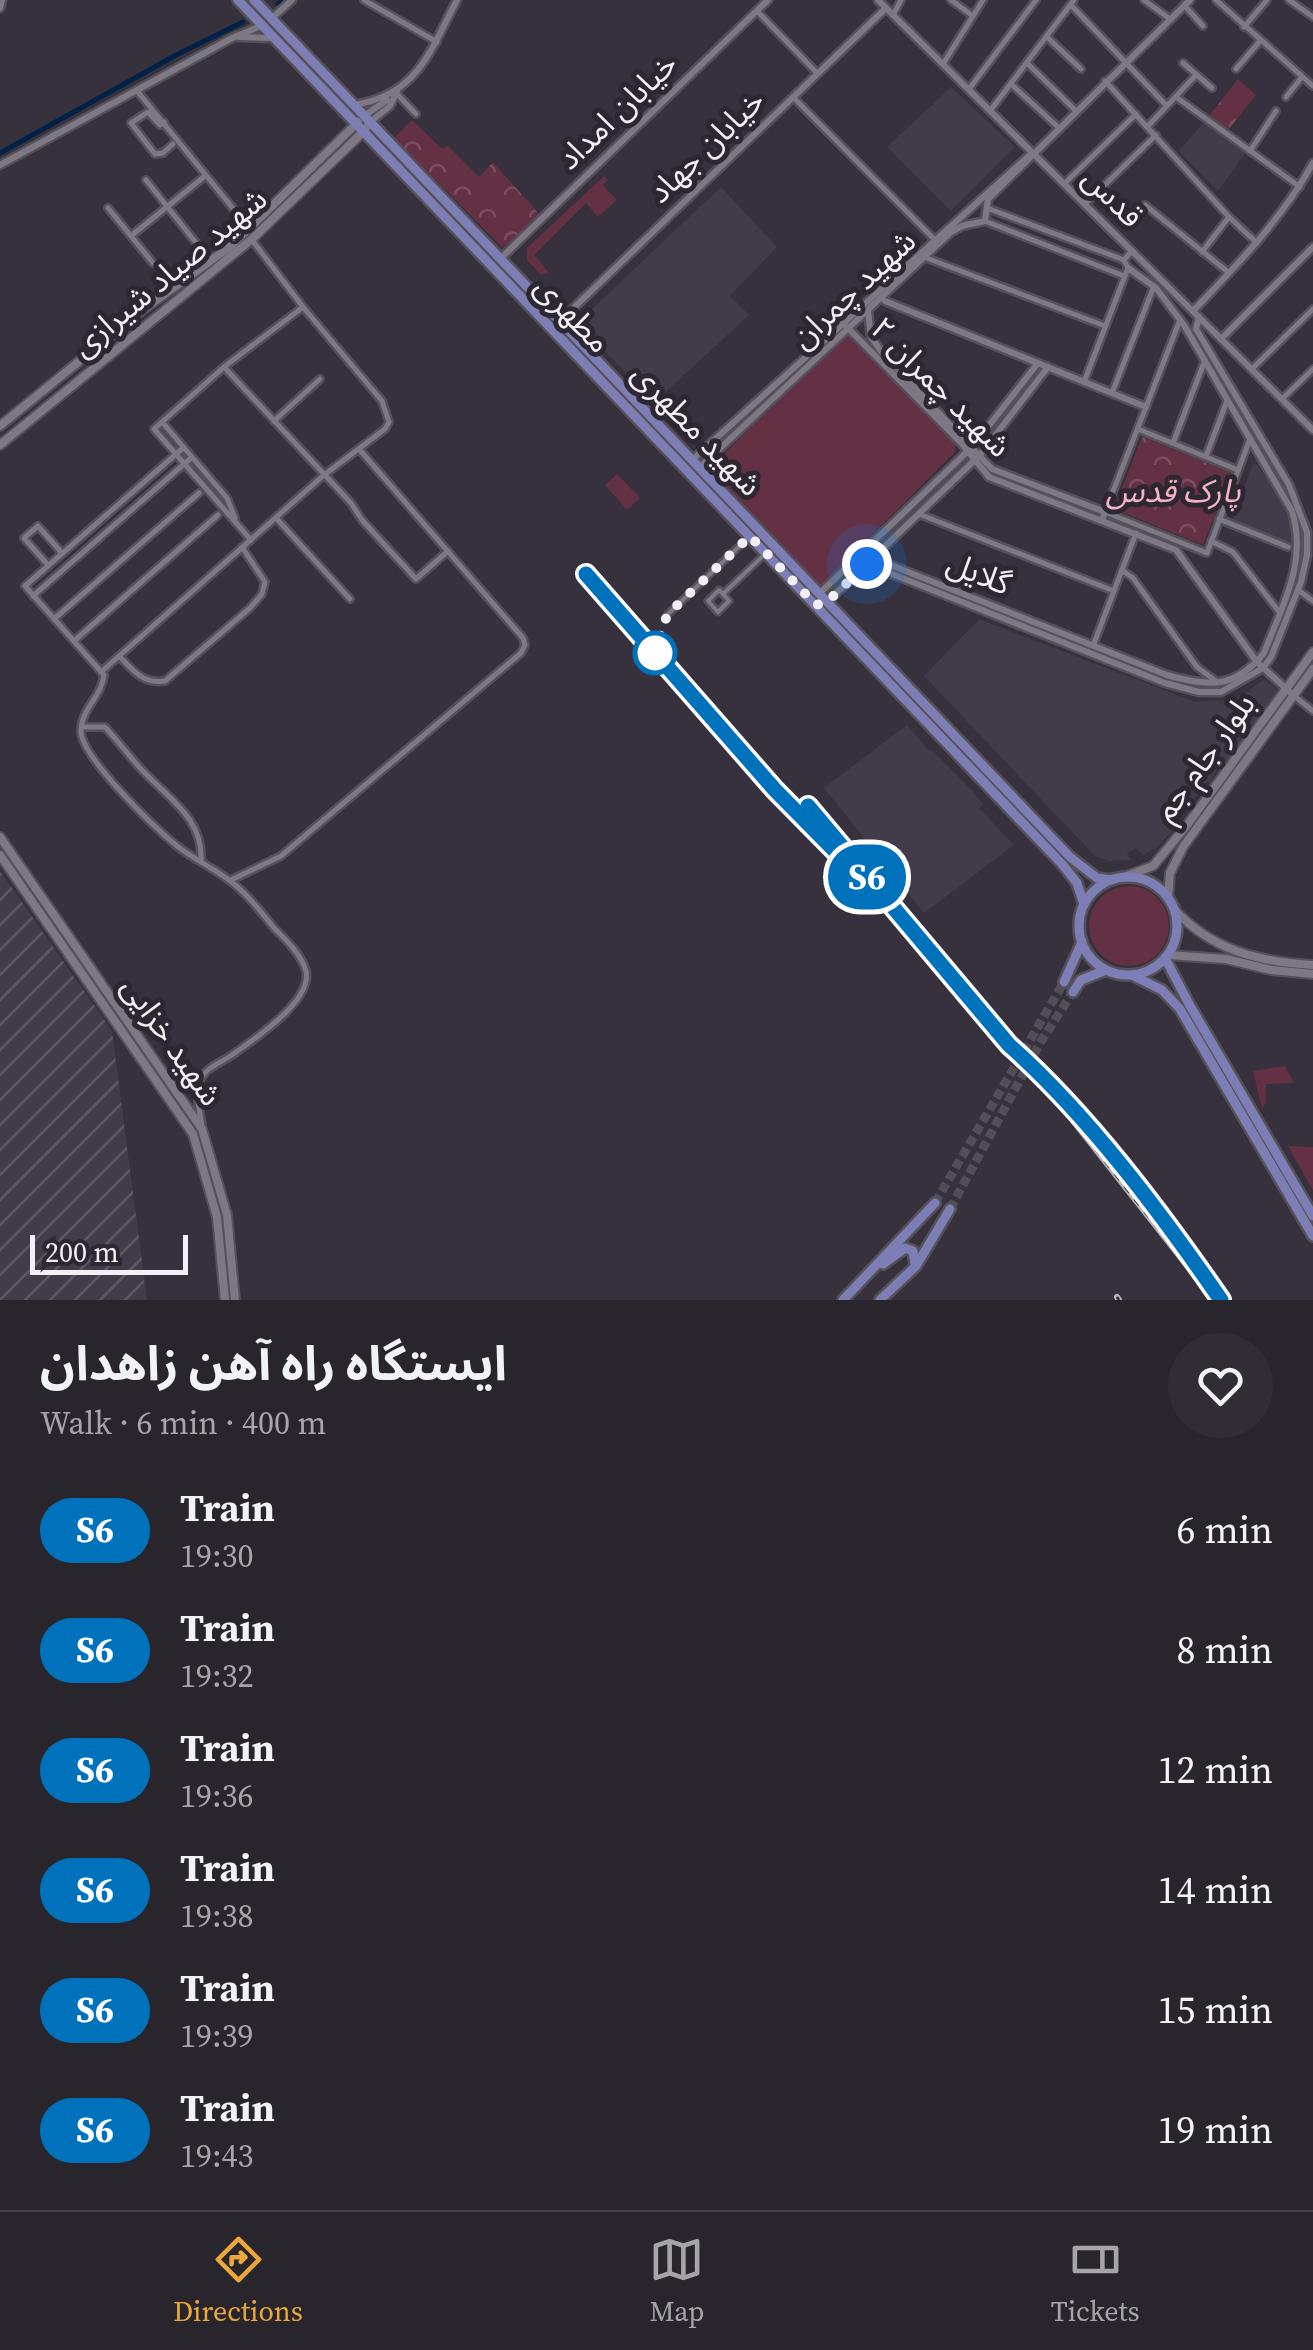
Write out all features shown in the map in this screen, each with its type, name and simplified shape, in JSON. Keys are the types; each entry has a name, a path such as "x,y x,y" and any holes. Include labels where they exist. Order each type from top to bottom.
{"main road":[{"path":"238,0 267,21 354,105 364,123"},
{"path":"254,0 267,21"},
{"name":"مطهری","path":"267,21 276,39 496,259 750,536 1062,864 1077,883 1084,905"},
{"name":"شهید صیاد شیرازی","path":"0,445 252,239 364,123"},
{"name":"شهید صیاد شیرازی","path":"0,426 137,314 231,246 364,123"},
{"name":"شهید مطهری","path":"496,259 560,321 1086,872 1111,880"},
{"path":"816,605 823,598"},
{"name":"بلوار جام جم","path":"1168,898 1170,874 1184,847 1313,652"},
{"name":"بلوار جام جم","path":"1124,877 1154,866 1290,692 1313,669"},
{"name":"شهید خزایی","path":"0,838 202,1129 227,1215 236,1300"},
{"name":"شهید خزایی","path":"0,855 193,1134 217,1217 225,1300"},
{"path":"1313,966 1228,950 1202,936 1149,882 1124,877 1111,880 1090,894 1084,905 1079,930 1088,954 1107,970 1132,975 1162,990 1180,1009 1313,1236"},
{"path":"1132,975 1144,972 1167,956 1177,934 1174,909"},
{"path":"1064,982 1082,942"},
{"path":"1167,956 1226,959 1271,970 1313,974"},
{"path":"1167,956 1188,1004 1313,1216"},
{"path":"1072,992 1082,980 1107,970"},
{"path":"860,1286 935,1203"},
{"path":"880,1300 912,1271 950,1209"},
{"path":"844,1300 904,1248 915,1255 912,1271"}],"street":[{"path":"0,8 2,0"},
{"path":"0,164 267,21 292,0"},
{"path":"364,0 437,42"},
{"name":"خیابان امداد","path":"496,259 768,0"},
{"name":"قدس","path":"878,0 1313,430"},
{"path":"893,14 901,0"},
{"path":"951,0 974,16"},
{"path":"944,64 984,0"},
{"path":"969,90 1036,0"},
{"path":"1144,0 1170,19"},
{"path":"1216,0 1313,85"},
{"path":"1244,28 1266,0"},
{"path":"1289,0 1313,17"},
{"path":"364,123 390,106 397,92 417,72 437,42 454,1"},
{"path":"990,111 1073,2 1124,63 1166,105"},
{"path":"1187,3 1203,26"},
{"name":"شهید چمران","path":"695,464 934,239 1033,153 1187,3"},
{"name":"خیابان جهاد","path":"560,321 886,8"},
{"path":"757,10 818,74"},
{"path":"1047,37 1081,69"},
{"path":"232,38 276,39"},
{"path":"1236,70 1260,41"},
{"path":"1027,63 1075,110"},
{"path":"1183,63 1212,88"},
{"path":"1148,126 1196,75"},
{"path":"1286,98 1302,77"},
{"path":"1105,82 1228,217 1257,243"},
{"path":"1011,84 1058,126"},
{"path":"138,92 240,218"},
{"path":"354,105 377,102 397,92"},
{"path":"397,92 416,114"},
{"path":"793,97 934,239"},
{"path":"1176,98 1300,187"},
{"path":"1250,151 1276,111"},
{"path":"164,122 160,125 148,112 131,123 155,154 163,154 173,144"},
{"path":"1064,184 1136,114"},
{"path":"1085,204 1156,135"},
{"name":"شهید چمران","path":"987,208 988,199 1030,161 1033,153"},
{"path":"1122,570 1198,667 1219,684 1271,657 1298,590 1307,555 1307,532 1300,508 1196,329 1196,314 1257,243 1300,187 1313,163"},
{"path":"132,236 205,176"},
{"path":"146,180 205,254"},
{"path":"1145,205 1229,273"},
{"path":"108,208 154,262"},
{"path":"1124,260 987,208 985,222 1126,272 1154,286 1228,398 1282,489 1299,533 1293,579 1260,665"},
{"path":"1202,252 1228,217"},
{"name":"شهید چمران","path":"845,326 868,310 951,232 985,222"},
{"path":"101,672 324,475 386,429 388,414 382,401 252,239"},
{"path":"1221,339 1313,247"},
{"path":"1124,260 1132,251"},
{"path":"924,257 1105,326"},
{"path":"1084,382 1126,272 1124,260"},
{"path":"1112,393 1154,286"},
{"path":"885,301 1146,406"},
{"path":"251,540 154,429 224,367 303,307"},
{"path":"1252,369 1313,308"},
{"path":"868,310 871,337 977,458 992,469 1103,516 1207,552 1250,436"},
{"path":"1103,516 1180,320"},
{"name":"شهید چمران ۲","path":"845,326 970,449"},
{"path":"1172,443 1205,360"},
{"path":"823,598 858,556 970,449 1038,363"},
{"path":"224,367 416,578 448,551"},
{"path":"823,598 870,561 977,458 1048,368"},
{"path":"1282,399 1313,370"},
{"path":"274,421 320,379"},
{"path":"926,398 934,383"},
{"path":"1206,457 1228,398"},
{"path":"162,422 227,498 238,526"},
{"path":"1138,429 1238,470"},
{"path":"183,448 25,586 104,675 103,686 85,714 82,728 87,750 100,770 175,844 230,881 296,951 306,968 308,984 302,998 204,1074 198,1086 202,1129"},
{"path":"230,881 281,856 522,654 525,645 359,448"},
{"path":"33,596 191,458"},
{"path":"205,487 212,481"},
{"path":"54,619 198,493"},
{"path":"908,509 1114,592"},
{"path":"74,641 218,515"},
{"path":"1103,516 1176,550 1260,665 1313,711"},
{"path":"276,518 350,599"},
{"path":"1219,519 1288,547"},
{"path":"48,565 24,538 38,526 74,560"},
{"path":"1093,646 1136,534"},
{"path":"667,615 750,536"},
{"path":"1211,541 1233,552 1280,613"},
{"path":"119,656 140,678 150,683 165,681 235,622 262,594 265,582 242,547"},
{"path":"707,613 713,606 708,600 719,590 723,594 766,553"},
{"name":"گلایل","path":"858,556 1165,683 1199,692 1221,692 1260,665"},
{"name":"گلایل","path":"870,561 1168,675 1200,684 1219,684"},
{"path":"1298,590 1313,601"},
{"path":"1198,667 1200,684"},
{"path":"82,728 106,727 144,772 175,798 201,838 201,861"}],"shaded area":[{"path":"951,87 1015,147 951,211 887,147"},
{"path":"1205,121 1246,152 1218,191 1179,151"},
{"path":"721,187 777,247 730,296 749,315 655,402 577,323"},
{"path":"1253,464 1290,511 1293,547 1231,522"},
{"path":"979,619 1195,702 1231,699 1264,679 1279,690 1222,769 1218,767 1210,783 1177,819 1180,823 1157,847 1143,855 1136,848 1127,853 1131,860 1109,861 1095,856 924,676"},
{"path":"907,725 972,791 983,804 979,808 1014,845 924,913 824,788"},
{"path":"0,871 112,1031 147,1300 0,1300"}],"green space":[{"path":"1238,79 1256,95 1228,130 1209,116"},
{"path":"412,120 442,149 448,146 479,177 493,162 540,215 503,248 394,138"},
{"path":"604,176 608,180 603,185 617,200 598,217 586,203 534,255 549,273 541,275 527,260 527,248"},
{"path":"848,334 955,442 955,452 821,586 712,471 714,463"},
{"name":"پارک قدس","path":"1142,437 1232,473 1203,545 1114,509"},
{"path":"617,474 640,498 627,510 605,485"},
{"path":"1129,886 1144,889 1157,898 1166,911 1166,941 1157,954 1144,963 1129,966 1114,963 1101,954 1092,941 1089,926 1092,911 1101,898 1114,889"},
{"path":"1285,1066 1294,1083 1266,1084 1266,1103 1262,1108 1253,1071"},
{"path":"1288,1146 1313,1147 1313,1190 1310,1185"}],"waterway":[{"path":"278,4 283,0"},
{"path":"0,153 243,22"}],"tunnel":[{"path":"935,1203 1064,982"},
{"path":"950,1209 1040,1043 1073,992"}],"railway":[{"path":"586,574 775,790 862,880 1007,1050 1056,1099 1214,1300"}],"train":[{"name":"S6","path":"586,574 775,790 848,864 808,806 1009,1045 1042,1074 1167,1222 1221,1300"}],"route":[{"path":"655,653 667,615 750,536 816,605 827,602 867,564"}]}
